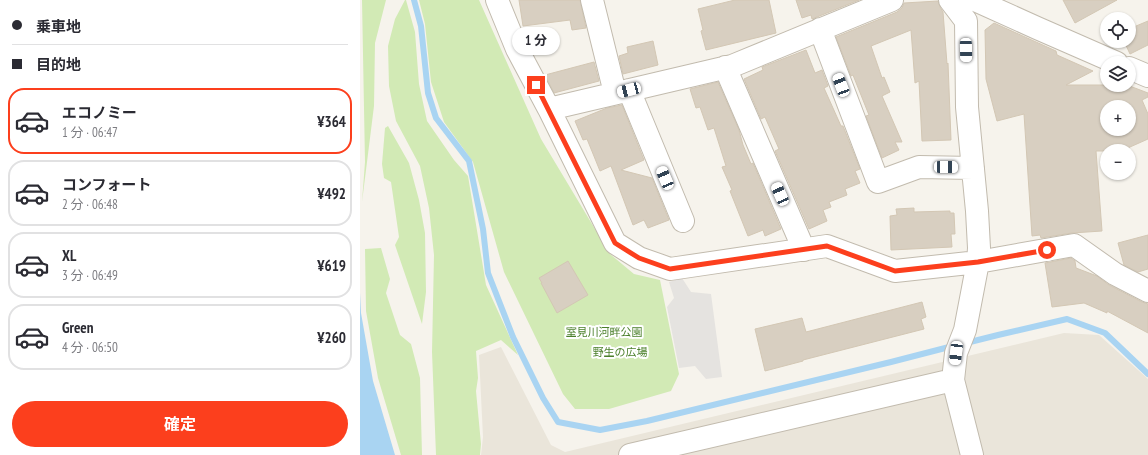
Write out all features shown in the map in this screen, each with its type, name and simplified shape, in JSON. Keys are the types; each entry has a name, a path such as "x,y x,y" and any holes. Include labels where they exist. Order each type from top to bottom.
{"street":[{"path":"497,0 517,49 549,109 615,243 639,258 670,269 827,246 895,271 978,262 1074,246 1115,274 1148,291"},
{"path":"592,0 622,92 683,221"},
{"path":"549,109 732,66 892,0"},
{"path":"950,0 966,21 968,107 979,248 978,262 964,330 956,353 953,380 972,455"},
{"path":"976,0 1101,56"},
{"path":"820,29 878,182 920,167 973,168"},
{"path":"725,67 804,250"},
{"path":"1136,71 1148,76"},
{"path":"630,455 953,380"}],"shaded area":[{"path":"682,278 691,292 711,294 722,377 706,379 695,366 679,368 667,307 674,298 669,282"},
{"path":"1064,333 1099,335 1148,379 1148,455 481,455 483,437 479,355 501,347 551,445 565,452"}],"green space":[{"path":"362,0 386,0 375,43 374,106 362,202 365,162"},
{"path":"405,0 415,32 419,84 427,121 454,160 468,176 486,285 518,355 501,340 476,351 478,378 476,391 481,444 480,455 436,455 432,352 434,255 429,208 420,166 396,121 389,86 388,46 395,19"},
{"name":"室見川河畔公園","path":"419,0 479,0 541,139 610,254 634,274 660,280 679,374 671,391 609,409 575,409 563,394 504,272 473,162 444,122 431,82 425,24"},
{"path":"388,126 409,163 419,200 425,233 426,292 422,324 395,245 399,237 391,182 384,178 382,164 385,128"},
{"path":"381,248 390,279 386,293 400,335 411,344 420,378 422,455 401,455 378,378 366,311 365,249"}],"water":[{"path":"360,293 361,313 373,381 395,455 360,455"}],"building":[{"path":"519,0 580,0 586,28 572,30 570,20 523,26"},
{"path":"735,0 769,0 776,33 706,50 701,31 703,30 698,9"},
{"path":"796,0 859,0 812,19 811,15 802,18"},
{"path":"1063,0 1117,0 1075,23"},
{"path":"938,1 943,12 947,64 948,63 951,140 922,141 919,81 915,83 911,30 871,46 882,78 884,77 890,92 882,96 902,142 895,142 899,150 882,158 866,116 869,115 853,75 851,76 836,37 897,12 902,8 904,3"},
{"path":"1148,21 1148,45 1130,54 1127,48 1136,48 1136,26"},
{"path":"994,23 1056,51 1057,55 1093,71 1066,85 1100,85 1100,92 1136,92 1136,88 1148,93 1148,97 1142,100 1148,114 1148,139 1136,144 1100,144 1100,151 1096,151 1102,231 1072,233 1041,238 1040,235 1032,236 1024,114 997,121 986,79 985,30"},
{"path":"653,41 658,65 623,74 619,56 628,53 627,47"},
{"path":"806,50 815,73 822,70 828,86 824,88 841,126 843,126 860,169 855,171 860,183 845,189 847,195 829,202 831,207 823,210 827,221 809,229 775,151 779,149 765,117 761,119 744,79 763,70 762,67"},
{"path":"594,62 599,81 554,93 545,75"},
{"path":"718,82 739,130 743,145 751,164 753,163 781,229 765,236 763,230 748,236 730,191 732,190 722,167 726,166 714,128 708,130 700,107 696,108 690,89"},
{"path":"622,105 644,160 621,170 652,178 669,220 648,228 644,220 633,225 611,166 600,171 587,139 583,140 575,121 607,108"},
{"path":"914,208 914,212 950,211 950,213 954,213 955,234 951,234 952,247 891,250 890,216 897,215 896,209"},
{"path":"1148,235 1148,269 1138,272 1124,265 1118,243"},
{"path":"1071,258 1075,261 1076,268 1097,276 1109,285 1148,304 1148,333 1107,311 1107,313 1084,303 1052,307 1045,263"},
{"path":"568,261 588,295 557,313 539,278"},
{"path":"922,302 926,317 921,319 924,329 765,371 755,329 802,318 806,332"}],"waterway":[{"path":"414,0 421,26 428,93 436,118 469,161 483,229 488,273 513,337 543,398 558,422 600,430 647,421 953,346"},
{"path":"966,343 1067,319 1105,333 1148,374"}],"route":[{"path":"536,85 615,243 639,258 670,269 827,246 895,271 978,262 1047,250"}],"park label":[{"name":"野生の広場","path":"620,352"}]}
